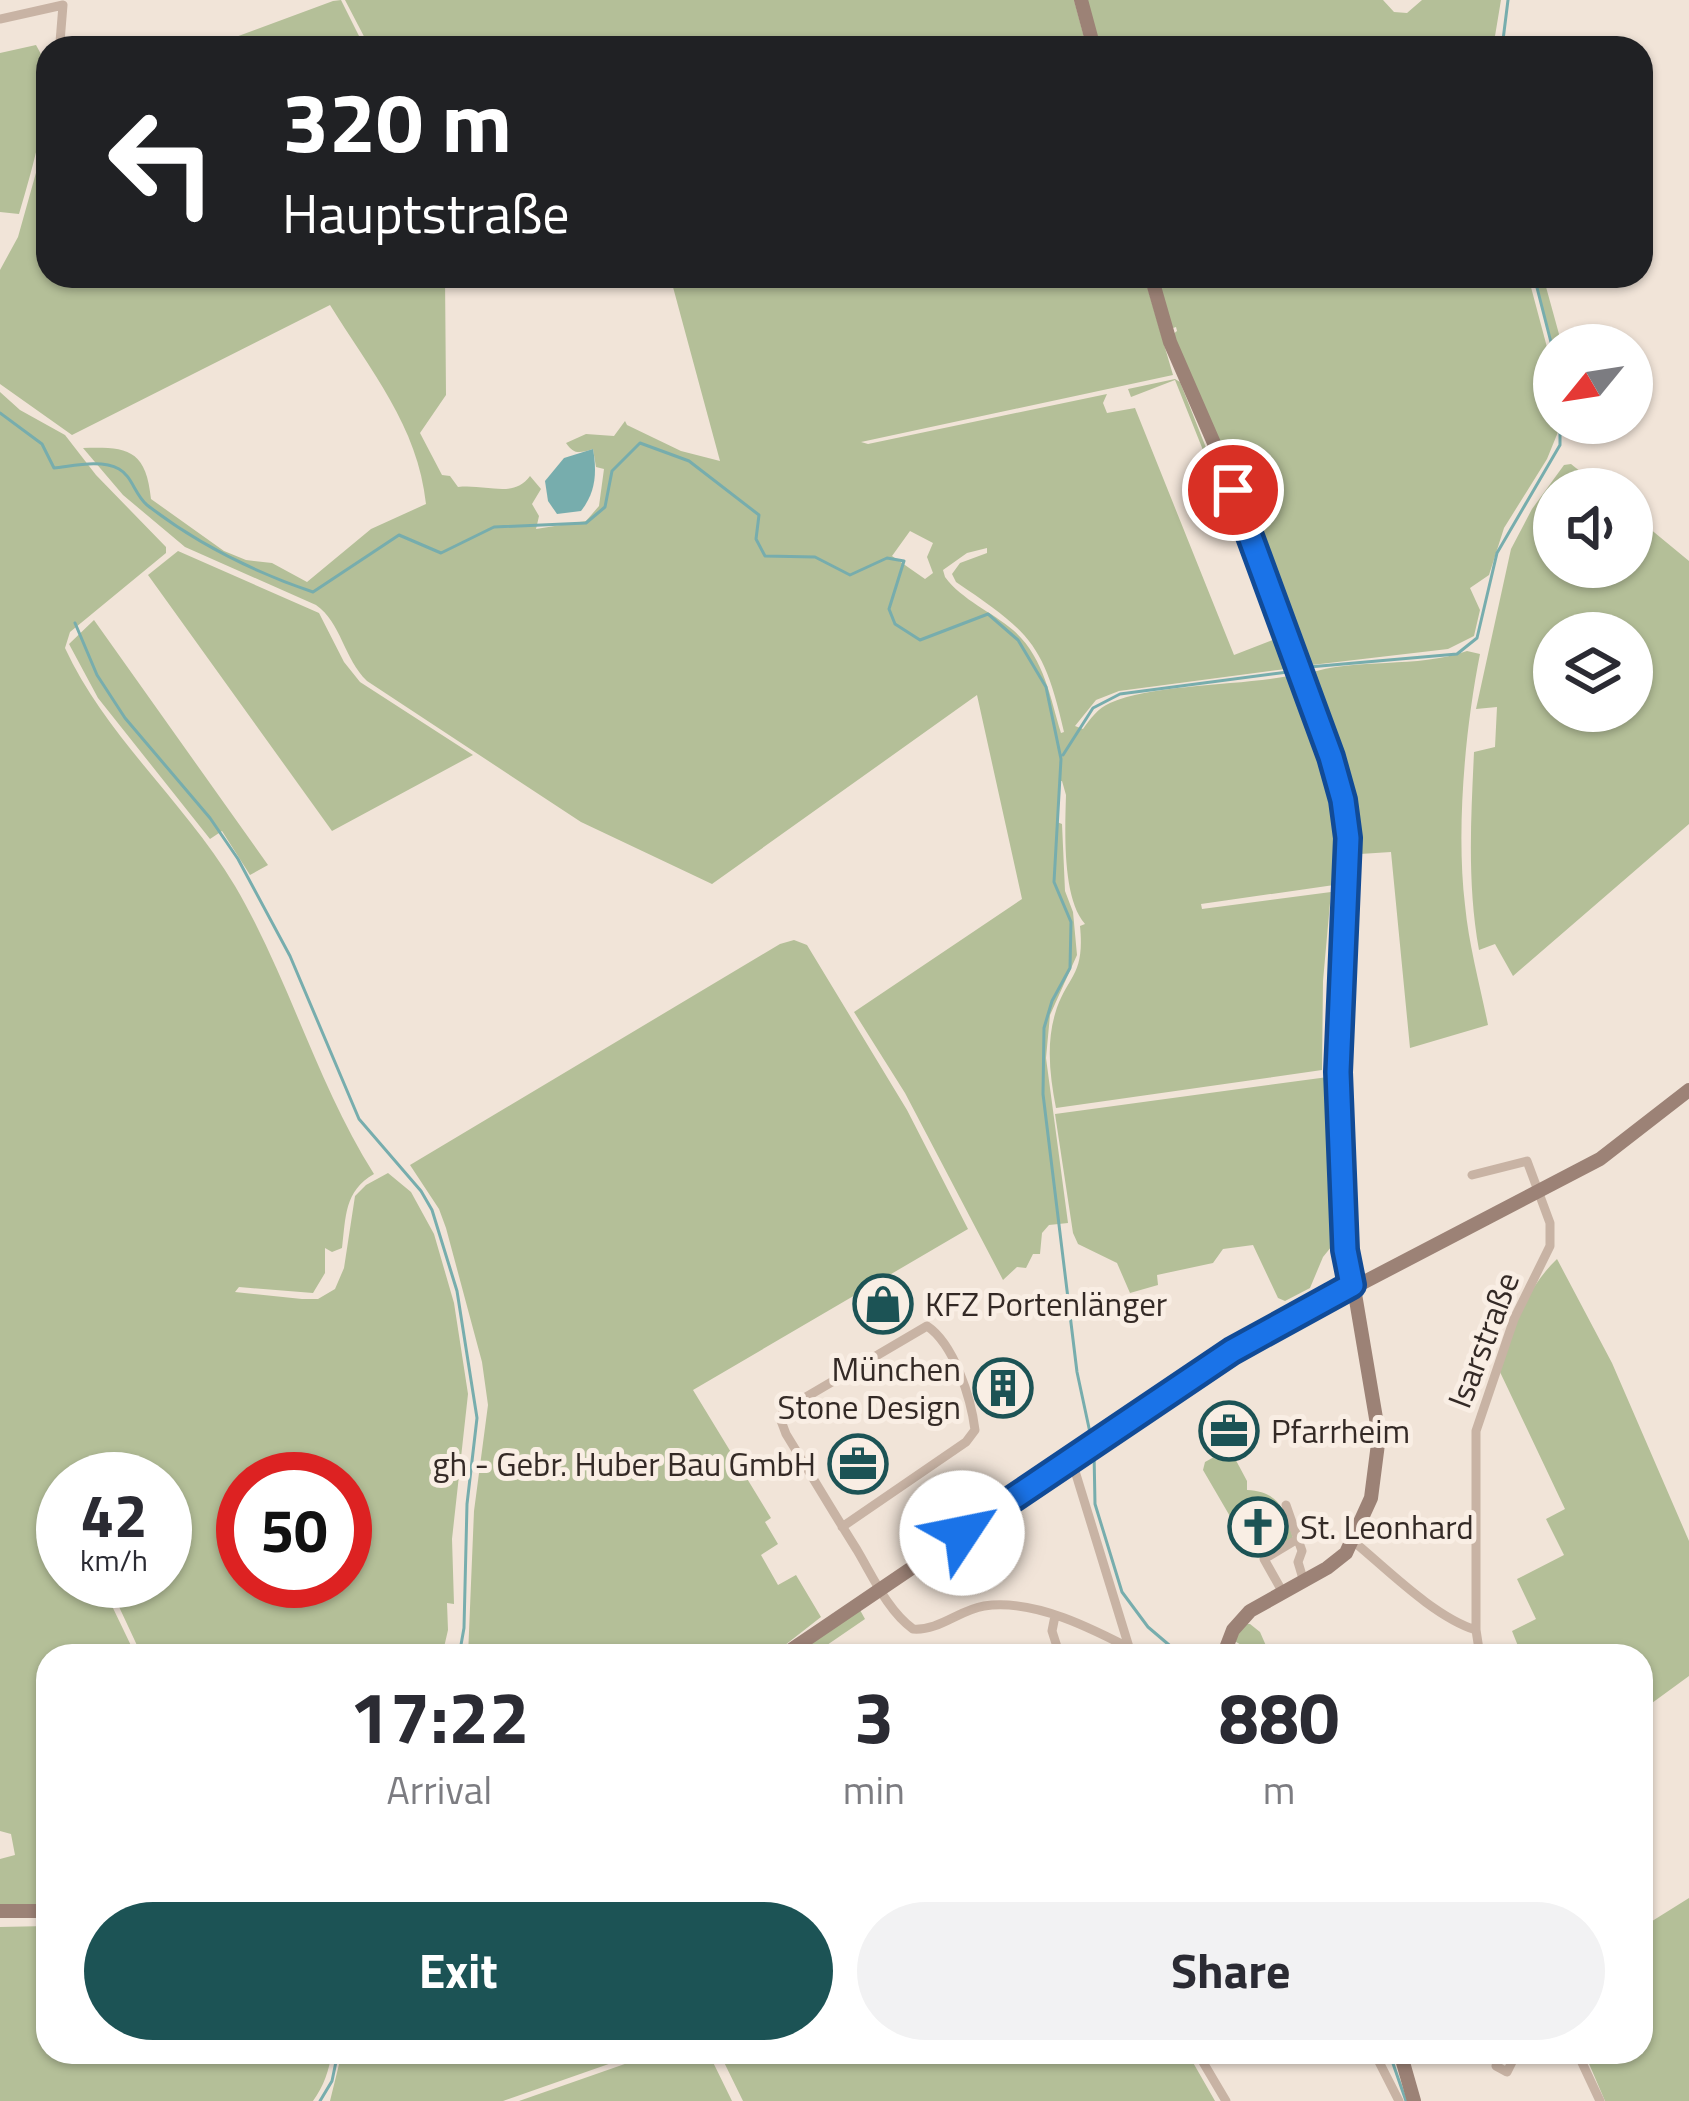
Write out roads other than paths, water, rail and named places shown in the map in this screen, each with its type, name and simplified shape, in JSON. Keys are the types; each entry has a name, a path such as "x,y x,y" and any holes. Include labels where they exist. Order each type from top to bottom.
{"main road":[{"path":"1081,0 1091,36"},
{"path":"1154,288 1170,342 1286,628 1343,800 1348,859 1340,990 1345,1250 1379,1436 1376,1478 1353,1541 1336,1562 1241,1620 1226,1644"},
{"path":"799,1644 1232,1351 1538,1193 1621,1145 1689,1090"},
{"path":"0,1911 36,1912"},
{"path":"1403,2064 1414,2101"}],"street":[{"path":"0,19 63,3 60,36"},
{"path":"1472,1175 1528,1161 1538,1193"},
{"name":"Isarstraße","path":"1478,1644 1476,1431 1514,1319 1550,1246 1550,1223 1538,1193"},
{"path":"842,1526 967,1442 975,1430 953,1362 939,1336 927,1326 784,1410 780,1418 842,1526 898,1617 920,1630 984,1606 1027,1607 1122,1644"},
{"path":"1077,1454 1128,1644"},
{"path":"1286,1505 1301,1551 1298,1562 1304,1582"},
{"path":"1282,1592 1264,1559 1296,1540"},
{"path":"1353,1541 1462,1626 1476,1630"},
{"path":"1055,1616 1052,1631 1056,1644"},
{"path":"1204,2064 1226,2101"},
{"path":"1380,2064 1399,2101"},
{"path":"1583,2064 1600,2101"}],"water":[{"path":"593,449 590,497 581,511 557,514 548,501 545,481 564,458"}],"waterway":[{"path":"1504,36 1508,0"},
{"path":"1537,288 1546,324"},
{"path":"0,413 42,444 54,468 96,464 119,469 147,505 185,532 247,566 313,592 399,535 441,553 494,527 586,523 605,507 612,471 640,443 689,461 759,515 756,539 765,556 815,557 850,575 887,558 904,561 889,609 895,624 920,640 988,614 1018,640 1046,687 1061,759 1054,882 1071,922 1070,968 1044,1028 1043,1094 1077,1372 1092,1442"},
{"path":"1309,667 1457,654 1477,638 1497,553 1560,444"},
{"path":"75,623 97,675 125,718 210,818 238,859 290,956 359,1119 432,1210 457,1291 477,1418 467,1504 461,1644"},
{"path":"1063,755 1093,708 1120,694 1288,672"},
{"path":"1094,1452 1095,1504 1122,1592 1148,1627 1168,1644"},
{"path":"320,2101 336,2064"},
{"path":"1393,2064 1406,2101"}],"place":[{"name":"KFZ Portenlänger","path":"883,1304"},
{"name":"München Stone Design","path":"1003,1388"},
{"name":"Pfarrheim","path":"1229,1431"},
{"name":"gh - Gebr. Huber Bau GmbH","path":"858,1464"},
{"name":"St. Leonhard","path":"1258,1527"}]}
